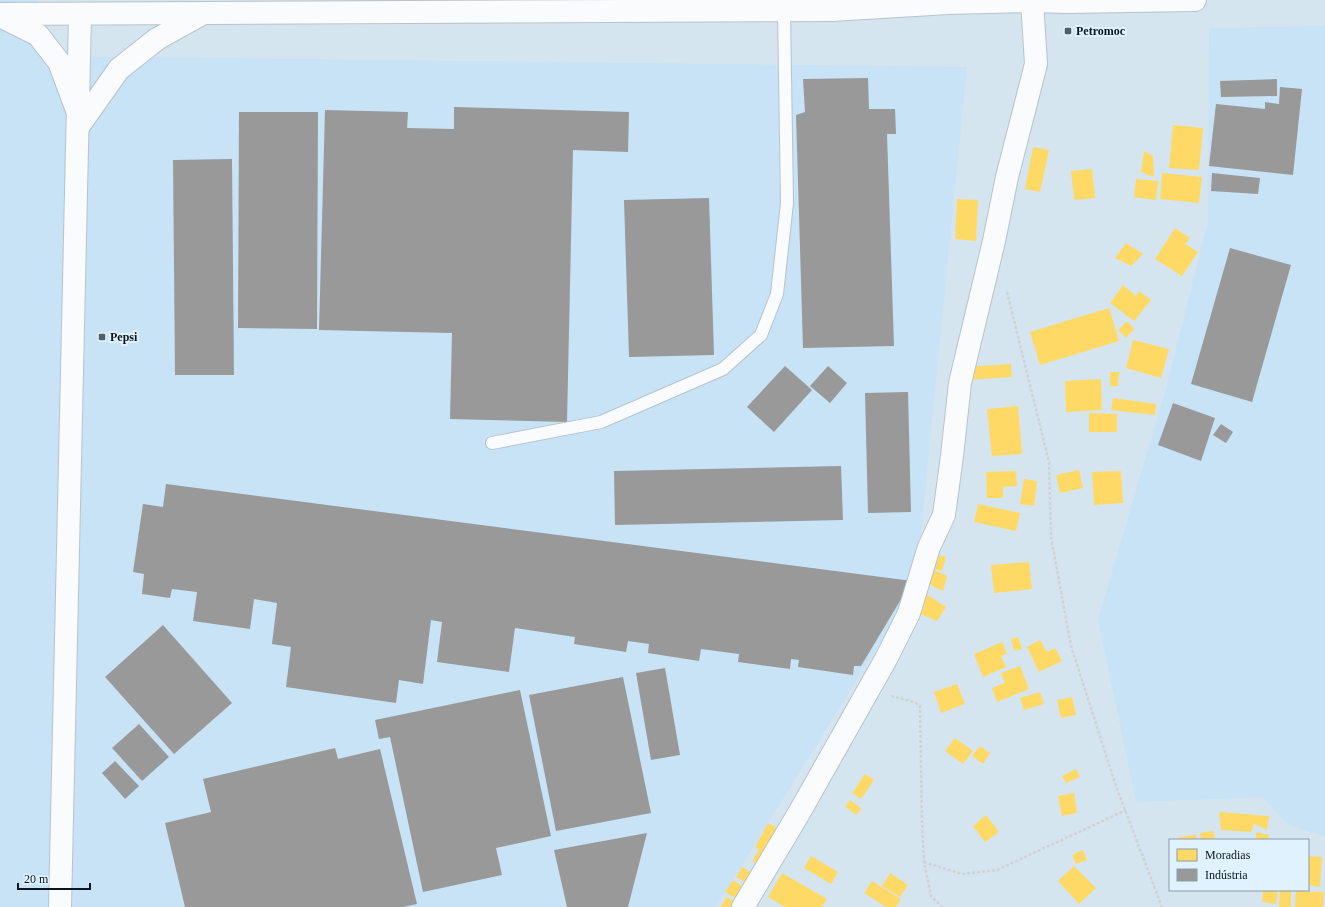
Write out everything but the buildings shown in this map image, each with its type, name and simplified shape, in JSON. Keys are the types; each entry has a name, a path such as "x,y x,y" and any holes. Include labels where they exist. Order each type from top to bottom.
{"street":[{"path":"832,10 852,0"},
{"path":"0,15 204,12 832,10 948,1 1068,2 1195,0"},
{"path":"743,907 799,813 909,613 929,547 944,515 960,383 994,241 1007,177 1036,64 1031,1"},
{"path":"78,120 119,69 157,39 204,12"},
{"path":"60,907 80,14"},
{"path":"0,15 38,35 55,56 59,62 78,120"}],"lane":[{"path":"492,443 601,422 723,369 760,335 777,294 787,203 784,10"}],"path":[{"path":"1005,286 1049,462 1051,537 1071,646 1117,788 1162,907"},
{"path":"868,690 914,702 920,706 924,862 931,896 942,907"},
{"path":"924,862 962,874 997,870 1126,810"}],"shaded area":[{"path":"0,0 38,0 39,56 967,67 916,584 716,907 0,907"},
{"path":"1325,26 1325,836 1290,826 1262,797 1136,802 1098,620 1165,392 1208,221 1209,28"}],"place":[{"name":"Petromoc","path":"1068,31"},
{"name":"Pepsi","path":"102,337"}]}
